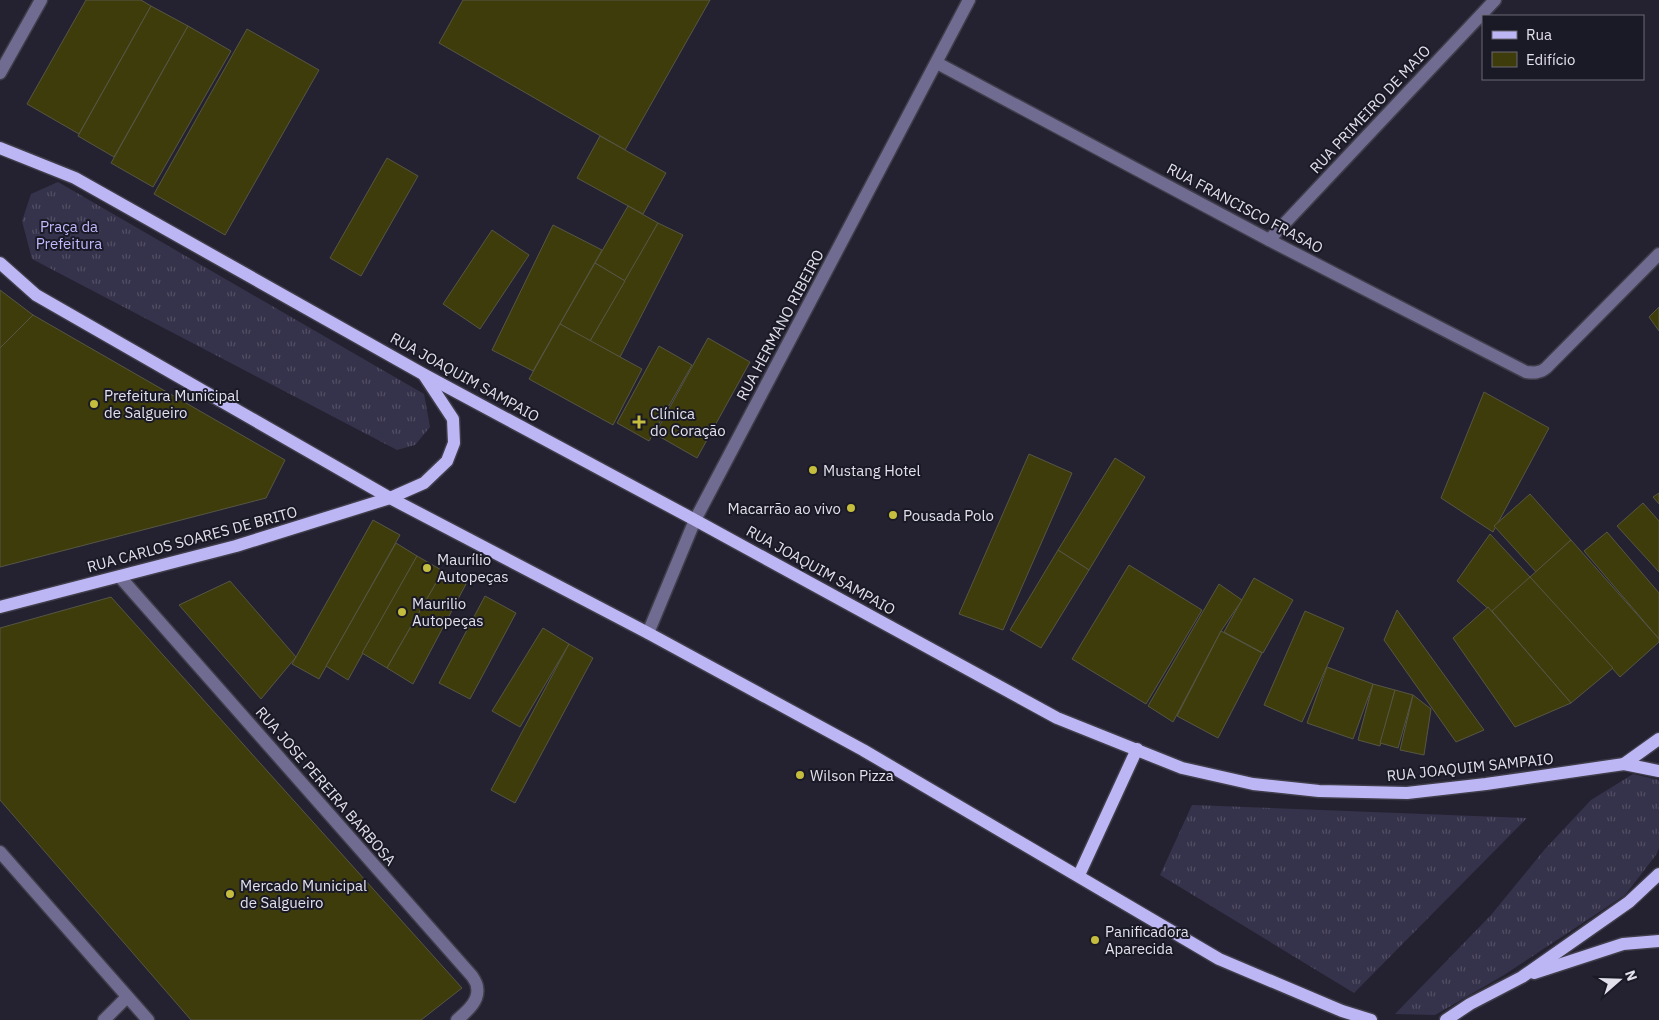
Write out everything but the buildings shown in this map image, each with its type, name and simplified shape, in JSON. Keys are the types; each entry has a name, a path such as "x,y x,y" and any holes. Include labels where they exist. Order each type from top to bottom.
{"main road":[{"name":"RUA JOAQUIM SAMPAIO","path":"0,148 75,178 423,374 1057,718 1182,768 1253,784 1319,791 1407,793 1486,784 1624,764 1659,771"},
{"path":"0,263 36,295 390,498 648,633 863,750 1079,875 1219,959 1342,1011 1371,1020"},
{"name":"RUA CARLOS SOARES DE BRITO","path":"0,607 236,546 390,498 424,483 447,461 454,443 453,419 423,374"},
{"path":"1624,764 1659,739"},
{"path":"1079,875 1138,749"},
{"path":"1444,1019 1522,977 1629,902 1659,874"},
{"path":"1522,977 1623,944 1659,941"}],"street":[{"path":"0,73 41,0"},
{"name":"RUA HERMANO RIBEIRO","path":"648,633 695,520 969,0"},
{"name":"RUA PRIMEIRO DE MAIO","path":"1269,240 1495,0"},
{"name":"RUA FRANCISCO FRASAO","path":"937,63 1269,240 1526,372 1541,372 1659,254"},
{"name":"RUA JOSE PEREIRA BARBOSA","path":"120,577 472,976 478,988 476,999 469,1009 457,1020"},
{"path":"0,852 148,1020"},
{"path":"104,1020 127,997"}],"green space":[{"name":"Praça da Prefeitura","path":"58,182 424,394 430,427 415,445 397,450 32,259 22,221 31,194"},
{"path":"1633,774 1659,780 1659,848 1656,855 1625,895 1504,975 1435,1015 1395,1014 1491,915 1545,849 1591,800"},
{"path":"1192,805 1527,818 1354,993 1160,875"}],"place":[{"name":"Prefeitura Municipal de Salgueiro","path":"94,404"},
{"name":"Clínica do Coração","path":"639,422"},
{"name":"Mustang Hotel","path":"813,470"},
{"name":"Macarrão ao vivo","path":"851,508"},
{"name":"Pousada Polo","path":"893,515"},
{"name":"Maurílio Autopeças","path":"427,568"},
{"name":"Maurilio Autopeças","path":"402,612"},
{"name":"Wilson Pizza","path":"800,775"},
{"name":"Mercado Municipal de Salgueiro","path":"230,894"},
{"name":"Panificadora Aparecida","path":"1095,940"}]}
